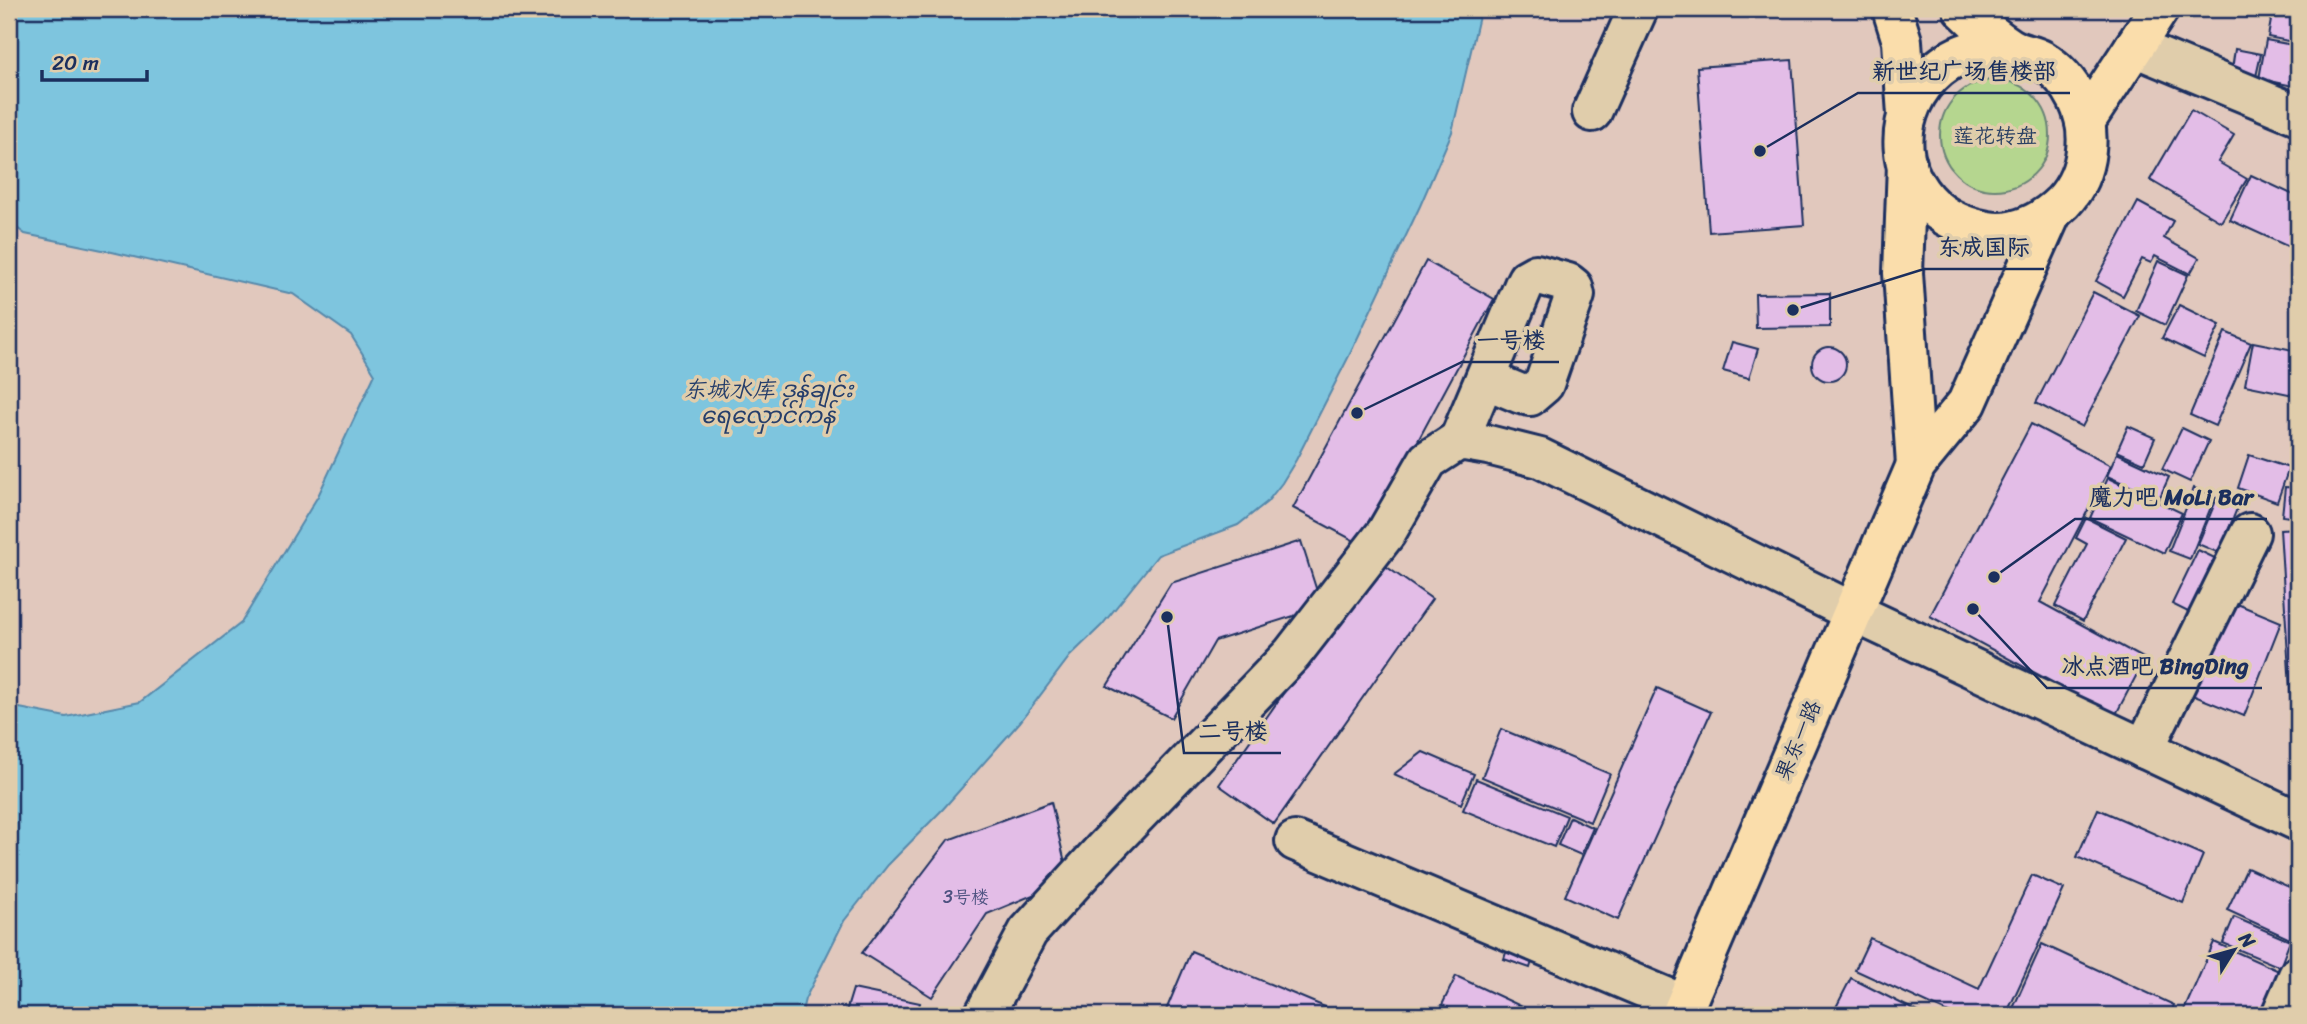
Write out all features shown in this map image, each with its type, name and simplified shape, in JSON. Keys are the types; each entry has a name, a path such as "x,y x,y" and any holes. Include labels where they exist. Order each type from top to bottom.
{"main road":[{"path":"1892,9 1902,41 1908,117"},
{"path":"1907,163 1919,192 1940,214 1966,228 1996,233 2026,228 2051,214 2072,192 2085,165 2088,135 2085,121 2081,106 2066,80 2042,60 2013,49 1963,9"},
{"path":"2085,121 2159,9"},
{"path":"1916,465 1903,273 1907,163 1903,132 1911,103 1928,77 1953,58 1982,48 2013,49"},
{"path":"1916,465 1967,403 2051,214"},
{"name":"果东一路","path":"1683,1010 1916,465"}],"street":[{"path":"1592,112 1638,9"},
{"path":"2134,47 2298,114"},
{"path":"984,1015 1028,932 1102,851 1293,654 1386,533 1428,460 1458,440 1485,379"},
{"path":"1458,440 1540,458 1853,612 2298,821"},
{"path":"2144,749 2250,533"},
{"path":"1296,841 1683,1010"},
{"path":"2281,1015 2298,976"}],"green space":[{"name":"莲花转盘","path":"1995,80 2016,84 2034,96 2046,114 2050,135 2046,156 2034,174 2016,186 1995,190 1974,186 1956,174 1944,156 1940,135 1944,114 1956,96 1974,84"}],"water":[{"name":"东城水库 ဒွန်ချင်း ရေလှောင်ကန်","path":"9,9 1479,9 1480,12 1452,132 1351,352 1282,483 1267,502 1238,525 1158,555 1102,625 1070,656 1020,722 943,809 888,865 844,921 805,999 801,1015 9,1015 9,706 66,717 140,702 241,623 318,496 375,374 351,335 293,294 25,234 9,222"}],"building":[{"path":"2273,9 2298,9 2298,43 2268,37"},
{"path":"2266,40 2298,46 2298,87 2259,79"},
{"path":"2235,49 2261,54 2255,81 2231,77"},
{"path":"1792,60 1804,225 1709,232 1697,67"},
{"path":"2191,110 2234,135 2218,162 2247,179 2221,222 2150,180"},
{"path":"2251,175 2298,197 2298,251 2230,220"},
{"path":"2138,202 2173,221 2164,238 2199,258 2190,274 2155,256 2151,263 2142,259 2123,296 2096,281"},
{"path":"1426,261 1494,299 1362,545 1293,508"},
{"path":"2158,261 2188,275 2165,325 2136,311"},
{"path":"2093,292 2140,316 2082,427 2036,403"},
{"path":"1830,293 1830,327 1756,328 1755,294"},
{"path":"2179,305 2220,325 2204,358 2162,338"},
{"path":"2225,332 2251,343 2215,426 2190,415"},
{"path":"1732,342 1758,349 1749,378 1723,371"},
{"path":"2253,342 2298,351 2298,396 2245,385"},
{"path":"1829,347 1841,352 1846,364 1841,376 1829,381 1817,376 1812,364 1817,352"},
{"path":"2031,424 2111,466 2040,602 2145,659 2115,716 1930,616"},
{"path":"2128,426 2155,438 2144,463 2117,451"},
{"path":"2182,428 2209,441 2190,482 2162,469"},
{"path":"2117,453 2169,477 2159,499 2107,476"},
{"path":"2249,455 2289,468 2277,502 2238,488"},
{"path":"2108,478 2182,513 2164,553 2090,518"},
{"path":"2285,487 2298,488 2298,518 2282,516"},
{"path":"2194,488 2215,497 2190,559 2169,551"},
{"path":"2217,498 2238,506 2219,553 2198,544"},
{"path":"2086,518 2126,538 2083,621 2055,606 2087,544 2076,538"},
{"path":"2298,528 2298,718 2292,719 2280,529"},
{"path":"1301,541 1322,607 1215,641 1171,718 1107,686 1171,583"},
{"path":"2198,550 2223,562 2196,616 2172,604"},
{"path":"1377,560 1432,599 1274,824 1219,785"},
{"path":"2230,601 2281,622 2244,716 2192,695"},
{"path":"1657,688 1711,712 1618,920 1565,896"},
{"path":"1501,729 1610,774 1590,822 1482,777"},
{"path":"1423,752 1474,774 1461,804 1394,774"},
{"path":"1476,779 1567,816 1554,847 1463,810"},
{"path":"1051,802 1069,880 987,914 932,997 862,953 948,840"},
{"path":"2098,809 2203,855 2183,903 2077,857"},
{"path":"1570,817 1593,828 1581,855 1558,845"},
{"path":"2247,868 2298,891 2298,921 2290,939 2227,910"},
{"path":"2032,875 2064,889 2006,1015 1953,1015 1855,970 1870,938 1979,989"},
{"path":"2234,917 2290,941 2280,967 2223,943"},
{"path":"1511,936 1537,945 1530,968 1504,959"},
{"path":"2214,942 2279,971 2260,1015 2182,1015"},
{"path":"2042,944 2174,1005 2170,1015 2010,1015"},
{"path":"1191,951 1344,1015 1164,1015"},
{"path":"1456,976 1527,1009 1524,1015 1464,1015 1442,1005"},
{"path":"1851,978 1924,1015 1832,1015"},
{"path":"853,989 920,1003 917,1015 845,1015"}],"place":[{"name":"新世纪广场售楼部","path":"1760,151"},
{"name":"东成国际","path":"1793,310"},
{"name":"一号楼","path":"1357,413"},
{"name":"魔力吧 MoLi Bar","path":"1994,577"},
{"name":"冰点酒吧 BingDing","path":"1973,609"},
{"name":"二号楼","path":"1167,617"}]}
